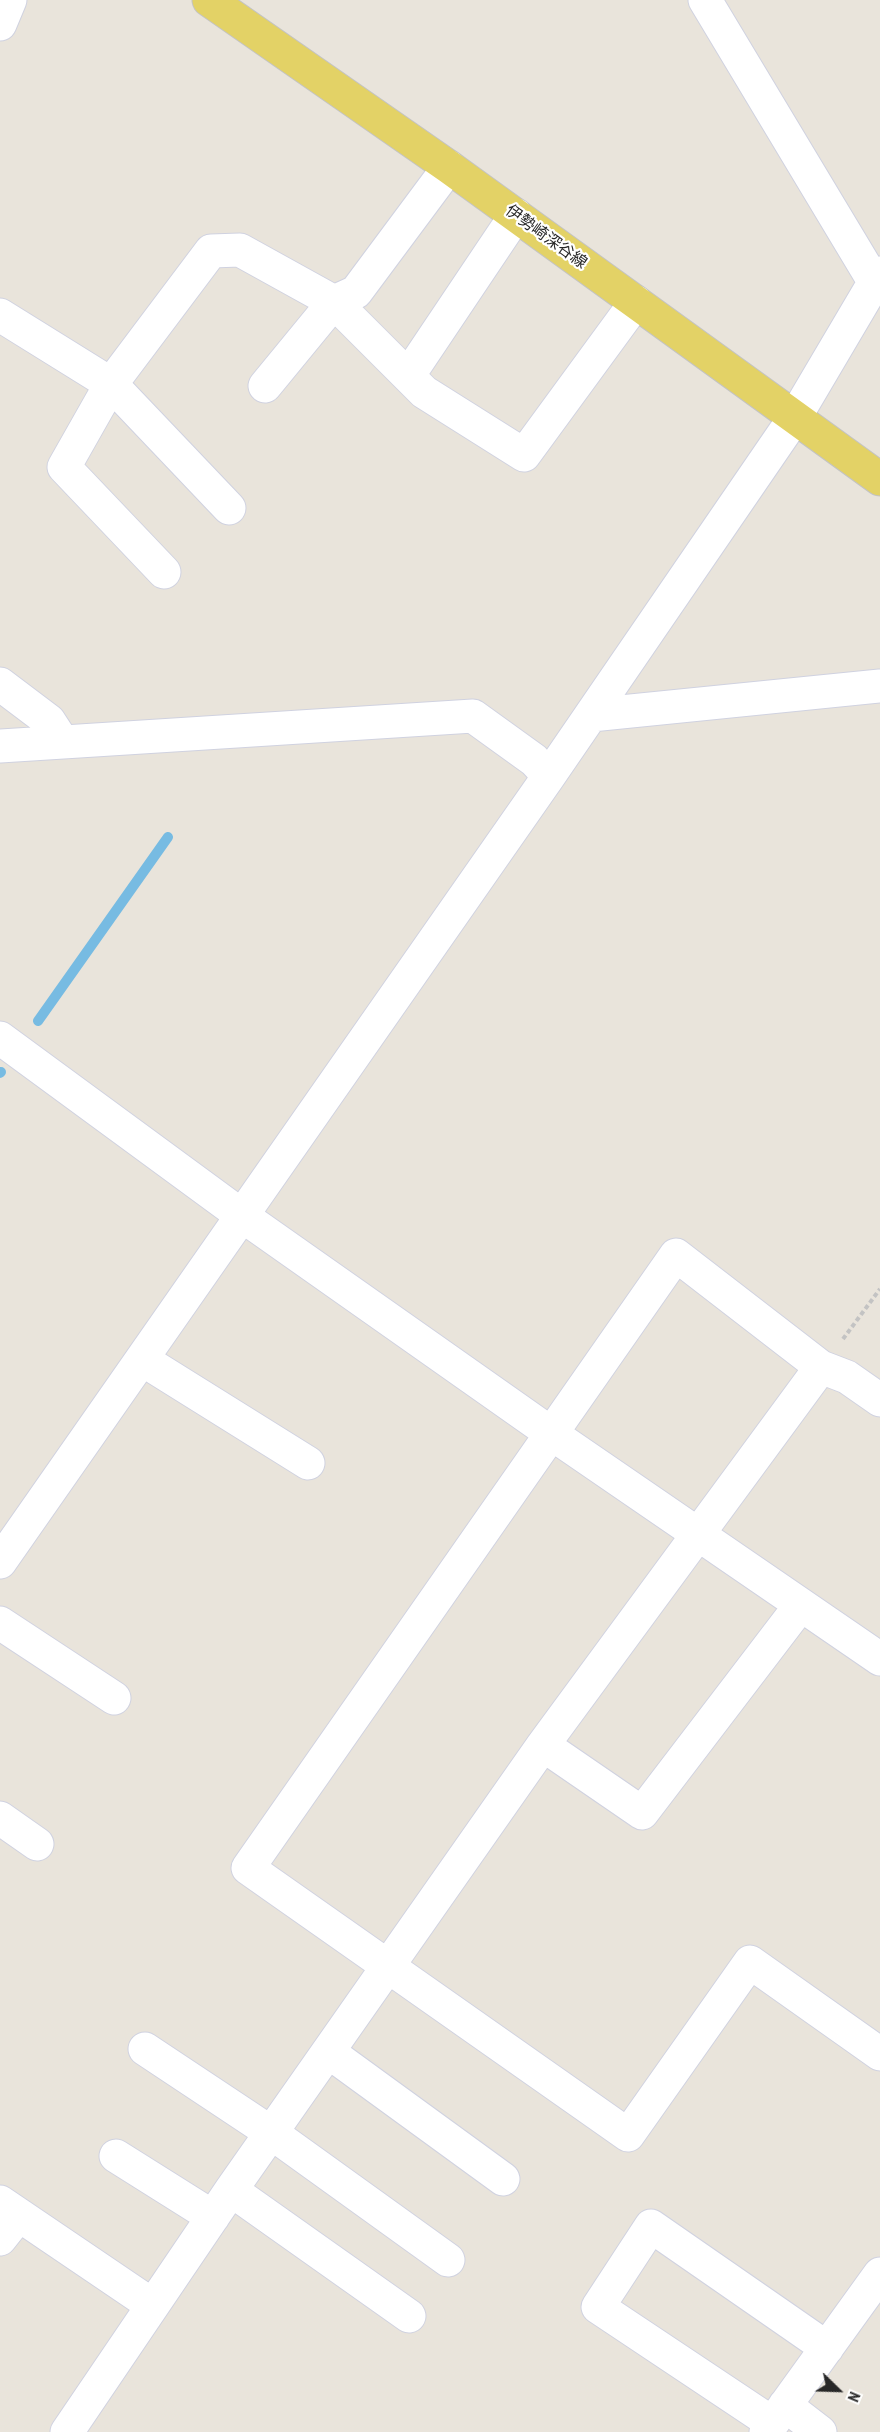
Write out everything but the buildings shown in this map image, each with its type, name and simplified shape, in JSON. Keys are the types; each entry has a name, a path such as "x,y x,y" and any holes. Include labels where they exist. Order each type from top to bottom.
{"main road":[{"name":"伊勢崎深谷線","path":"209,0 449,167 880,479"}],"street":[{"path":"0,24 10,0"},
{"path":"1,1557 143,1360 241,1215 591,715 795,417 878,278 705,0"},
{"path":"265,386 334,302 356,292 449,167"},
{"path":"408,376 516,215"},
{"path":"164,572 64,467 111,384 211,251 240,250 334,302 424,392 524,455 636,302"},
{"path":"0,315 111,384 229,508"},
{"path":"0,684 49,721 62,741"},
{"path":"591,715 880,686"},
{"path":"0,746 473,716 534,760 549,776"},
{"path":"0,1038 241,1215 552,1434 880,1659"},
{"path":"880,1400 847,1377 821,1367 676,1255 249,1868 628,2135 750,1962 880,2054"},
{"path":"143,1360 308,1463"},
{"path":"67,2432 231,2190 330,2053 543,1745 821,1367"},
{"path":"543,1745 642,1813 800,1606"},
{"path":"0,1623 114,1698"},
{"path":"0,1818 37,1844"},
{"path":"145,2049 273,2134 448,2260"},
{"path":"330,2053 503,2179"},
{"path":"116,2156 213,2217"},
{"path":"231,2190 409,2316"},
{"path":"6,2219 152,2305"},
{"path":"820,2432 775,2420 598,2307 651,2226 827,2348"},
{"path":"775,2420 827,2348 876,2290"}],"path":[{"path":"821,1367 880,1289"}],"waterway":[{"path":"38,1021 168,837"}]}
